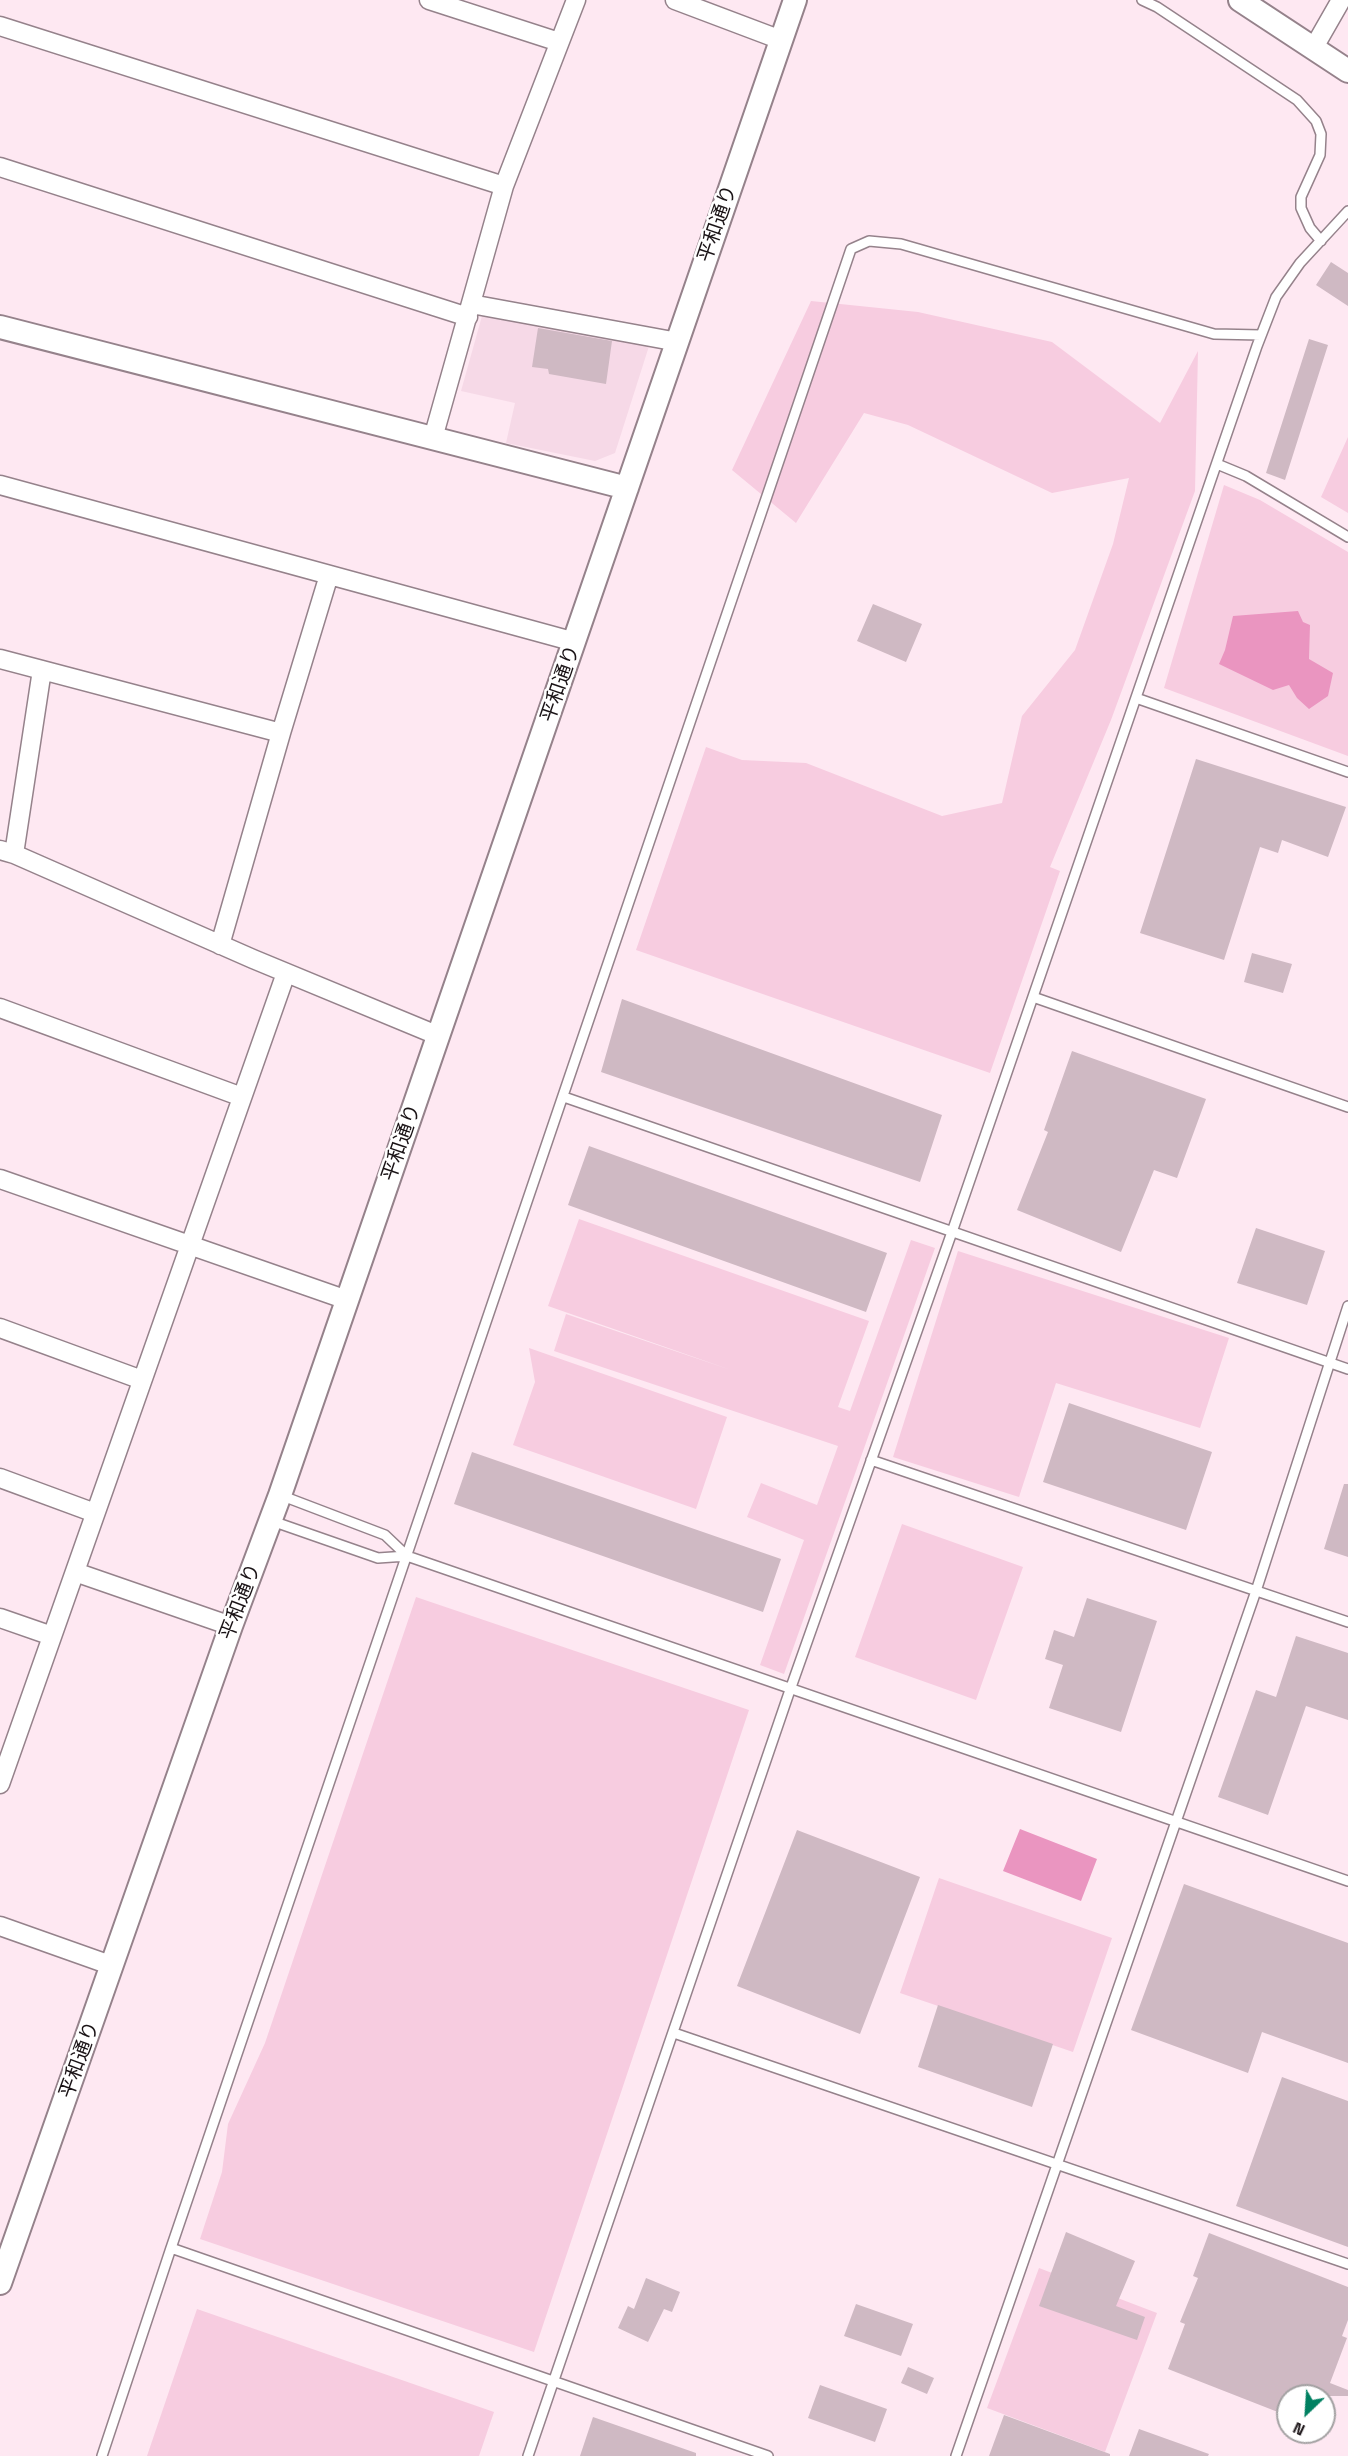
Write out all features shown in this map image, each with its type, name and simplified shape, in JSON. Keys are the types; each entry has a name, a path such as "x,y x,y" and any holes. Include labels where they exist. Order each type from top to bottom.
{"street":[{"path":"429,0 560,42"},
{"path":"433,438 504,186 576,0"},
{"path":"675,0 781,40"},
{"name":"平和通り","path":"0,2283 231,1626 272,1521 795,0"},
{"path":"1240,0 1348,71"},
{"path":"1313,49 1341,0"},
{"path":"0,26 504,186"},
{"path":"0,166 470,310 678,342"},
{"path":"0,327 627,488"},
{"path":"0,485 575,642"},
{"path":"220,945 329,575"},
{"path":"0,659 281,733"},
{"path":"42,670 7,852 286,974 439,1036"},
{"path":"2,1773 286,974"},
{"path":"0,1008 242,1097"},
{"path":"0,1179 347,1300"},
{"path":"0,1328 142,1380"},
{"path":"0,1478 95,1513"},
{"path":"75,1572 231,1626"},
{"path":"0,1618 52,1636"},
{"path":"0,1926 113,1966"}],"lane":[{"path":"1142,0 1157,7 1297,100 1316,121 1321,135 1320,154 1301,197 1301,208 1310,228 1321,241"},
{"path":"528,2456 790,1690 952,1232 1262,335 1276,297 1300,263 1348,211"},
{"path":"102,2456 851,249 869,241 901,244 1214,334 1262,335"},
{"path":"1216,464 1245,476 1348,537"},
{"path":"1136,698 1348,772"},
{"path":"1033,997 1348,1107"},
{"path":"564,1097 1348,1369"},
{"path":"956,2456 1055,2165 1256,1591 1348,1306"},
{"path":"871,1460 1348,1622"},
{"path":"280,1495 385,1535 407,1556"},
{"path":"272,1521 378,1558 407,1556 1348,1881"},
{"path":"674,2033 1348,2264"},
{"path":"171,2248 768,2456"}],"shaded area":[{"path":"811,301 918,312 1052,342 1160,423 1198,351 1195,491 1111,720 1050,867 1060,871 990,1073 636,950 706,747 742,760 806,763 942,816 1002,803 1022,716 1075,650 1113,544 1129,478 1052,493 908,425 864,413 796,523 732,470"},
{"path":"482,316 650,343 615,453 595,461 506,443 515,403 461,391"},
{"path":"1348,437 1348,513 1321,497"},
{"path":"1224,485 1260,500 1348,552 1348,756 1164,688"},
{"path":"1298,611 1303,622 1310,625 1309,659 1333,673 1328,696 1309,709 1297,698 1289,685 1273,690 1219,664 1225,650 1233,616"},
{"path":"579,1219 869,1321 838,1407 850,1411 911,1240 935,1248 784,1674 760,1665 804,1540 747,1517 761,1483 817,1505 838,1446 554,1351 566,1314 731,1370 548,1306"},
{"path":"958,1251 1229,1338 1200,1428 1056,1383 1019,1497 893,1457"},
{"path":"529,1348 727,1417 696,1509 513,1445 535,1382"},
{"path":"902,1524 1023,1567 976,1700 855,1657"},
{"path":"416,1597 749,1710 534,2352 200,2239 222,2172 228,2124 265,2043"},
{"path":"1020,1829 1097,1859 1081,1901 1003,1871"},
{"path":"939,1878 1112,1938 1073,2052 900,1993"},
{"path":"1039,2268 1157,2313 1105,2452 987,2408"},
{"path":"197,2309 494,2412 479,2456 147,2456"}],"building":[{"path":"1331,262 1348,273 1348,306 1316,285"},
{"path":"538,328 612,341 606,384 549,374 548,369 532,367"},
{"path":"1309,339 1328,345 1285,480 1266,473"},
{"path":"873,604 922,624 906,662 857,641"},
{"path":"1196,759 1346,807 1328,857 1282,840 1278,853 1260,847 1224,960 1140,933"},
{"path":"1252,953 1292,964 1283,993 1244,982"},
{"path":"622,999 942,1115 920,1182 601,1072"},
{"path":"1072,1051 1206,1099 1177,1178 1154,1170 1121,1252 1017,1210 1048,1132 1044,1130"},
{"path":"589,1146 887,1253 866,1312 568,1205"},
{"path":"1256,1228 1325,1251 1307,1305 1237,1283"},
{"path":"1069,1403 1212,1452 1186,1530 1043,1482"},
{"path":"472,1452 781,1559 763,1612 454,1504"},
{"path":"1344,1484 1348,1484 1348,1557 1324,1549"},
{"path":"1087,1598 1157,1621 1121,1732 1049,1708 1063,1665 1045,1659 1054,1630 1074,1637"},
{"path":"1296,1636 1348,1653 1348,1720 1306,1706 1268,1815 1218,1797 1256,1690 1276,1697"},
{"path":"797,1830 920,1877 860,2034 737,1986"},
{"path":"1184,1884 1348,1943 1348,2063 1262,2032 1248,2073 1131,2030"},
{"path":"938,2005 1053,2044 1032,2107 918,2067"},
{"path":"1282,2077 1348,2101 1348,2247 1236,2206"},
{"path":"1066,2232 1135,2261 1116,2306 1145,2317 1137,2340 1039,2306"},
{"path":"1209,2233 1348,2287 1348,2320 1342,2336 1347,2338 1330,2383 1333,2384 1276,2384 1276,2411 1168,2369 1185,2324 1180,2322 1198,2278 1193,2276"},
{"path":"646,2278 680,2292 672,2312 664,2309 648,2342 618,2328 628,2306 634,2309"},
{"path":"856,2304 913,2324 901,2356 844,2336"},
{"path":"908,2367 934,2378 927,2394 901,2383"},
{"path":"820,2385 887,2409 875,2442 808,2418"},
{"path":"1336,2385 1348,2390 1348,2396 1336,2396"},
{"path":"1004,2415 1110,2454 1110,2456 989,2456"},
{"path":"593,2417 696,2453 696,2456 580,2456"},
{"path":"1139,2429 1209,2454 1208,2456 1129,2456"}]}
